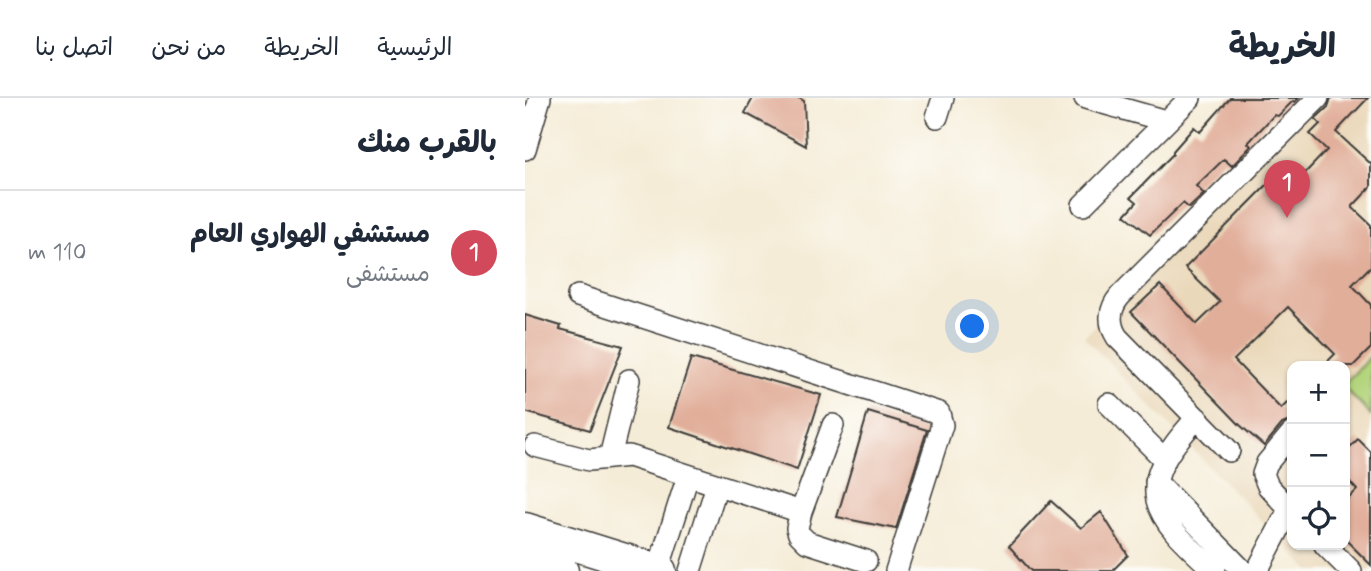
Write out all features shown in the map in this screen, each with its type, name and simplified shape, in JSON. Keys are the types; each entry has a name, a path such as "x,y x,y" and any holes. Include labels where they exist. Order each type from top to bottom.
{"highway":[{"path":"525,530 659,571"},
{"path":"525,560 562,571"}],"street":[{"path":"525,149 540,98"},
{"path":"1084,98 1166,121"},
{"path":"1083,205 1190,98"},
{"path":"1229,451 1117,337 1111,325 1112,310 1120,296 1318,98"},
{"path":"578,296 939,413 942,425 896,571"},
{"path":"610,457 629,380"},
{"path":"1109,404 1165,460"},
{"path":"1197,418 1165,460 1156,482 1155,495 1161,512 1177,535 1215,571"},
{"path":"832,425 800,512 797,528 803,538 866,561"},
{"path":"1287,439 1267,463 1263,474 1268,486 1287,504"},
{"path":"535,446 589,460 629,456 800,512"},
{"path":"659,571 688,476"},
{"path":"1156,482 1243,571"},
{"path":"690,571 717,485"},
{"path":"1257,571 1287,515"},
{"path":"1330,550 1351,571"}],"shaded area":[{"path":"1320,98 1371,98 1371,571 1310,571 1290,550 1350,550 1350,361 1287,361 1287,547 1084,337"}],"green space":[{"path":"1371,356 1371,415 1350,394 1350,378"}],"building":[{"path":"753,98 799,98 804,101 806,146 745,113"},
{"path":"1230,98 1299,98 1278,116 1274,115 1248,143 1251,146 1232,166 1224,159 1196,186 1204,194 1189,208 1183,203 1150,235 1125,215 1137,202 1131,197 1173,154 1194,127 1200,132"},
{"path":"1331,98 1368,98 1336,132 1371,164 1371,187 1352,207 1371,225 1371,266 1352,285 1371,305 1371,348 1353,366 1350,366 1350,361 1328,361 1335,354 1288,307 1234,360 1281,409 1287,403 1287,422 1282,424 1264,446 1240,425 1131,312 1160,285 1197,324 1220,302 1185,268 1268,184 1282,197 1327,150 1310,134 1320,124 1315,119 1328,107"},
{"path":"525,315 561,326 560,329 623,346 590,430 525,412"},
{"path":"691,358 821,395 797,470 669,427"},
{"path":"868,412 927,430 896,529 837,517"},
{"path":"1358,439 1371,452 1371,565 1350,544 1350,497 1357,490 1350,482 1350,447"},
{"path":"1051,501 1081,528 1101,512 1128,555 1112,571 1031,571 1009,546"}],"place":[{"name":"مستشفي الهواري العام","path":"1287,218"}]}
